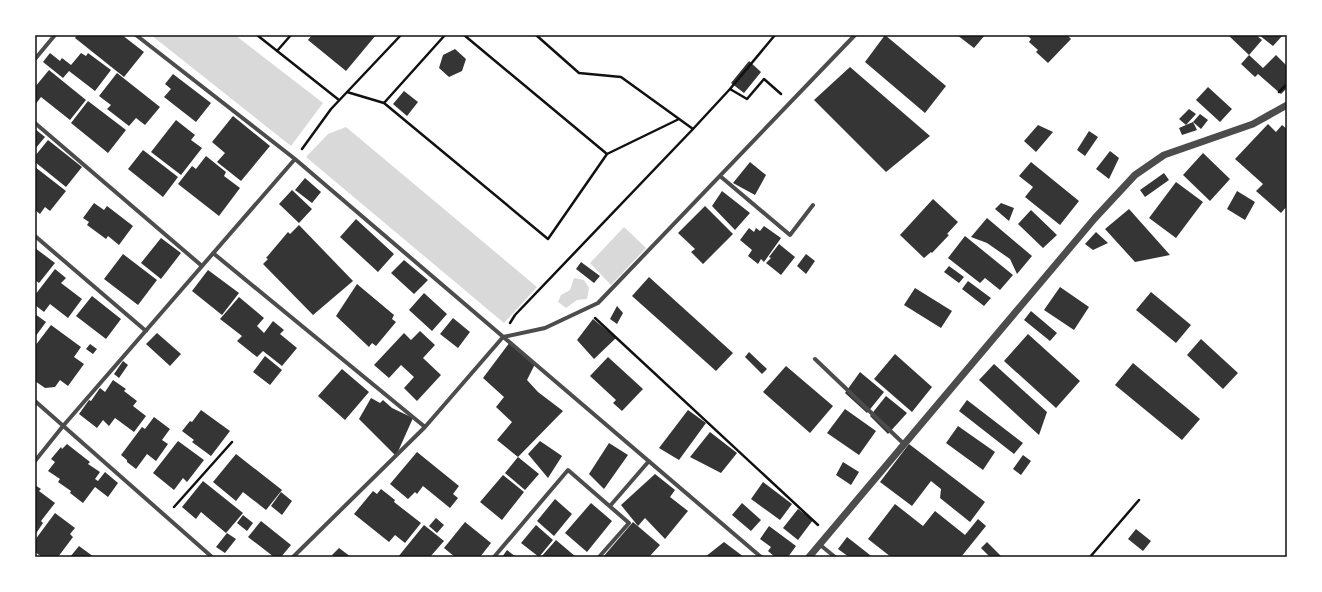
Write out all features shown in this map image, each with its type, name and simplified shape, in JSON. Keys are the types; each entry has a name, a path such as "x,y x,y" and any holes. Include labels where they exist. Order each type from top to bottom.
{"street":[{"path":"35,59 55,35"},
{"path":"136,35 295,160 761,557"},
{"path":"293,557 425,428 503,337 545,328 598,303 855,35"},
{"path":"809,557 1095,218 1135,175 1164,155 1253,124 1287,105"},
{"path":"35,123 202,266"},
{"path":"35,461 63,426 295,160"},
{"path":"720,176 790,235 813,205"},
{"path":"35,236 146,331"},
{"path":"213,253 425,428"},
{"path":"815,359 904,444"},
{"path":"35,401 212,557"},
{"path":"610,506 649,461"},
{"path":"494,557 568,470 629,522 599,557"},
{"path":"819,544 834,557"}],"path":[{"path":"257,35 339,100"},
{"path":"278,51 291,35"},
{"path":"295,160 331,109 401,35"},
{"path":"384,103 445,35"},
{"path":"464,35 607,154"},
{"path":"536,35 579,73 621,77 693,129"},
{"path":"503,337 515,315 693,129 730,89 775,35"},
{"path":"730,89 747,99 764,79 790,102"},
{"path":"347,92 384,103 548,239 607,154 679,119"},
{"path":"585,309 822,528"},
{"path":"166,517 232,442"},
{"path":"1090,557 1139,500"}],"shaded area":[{"path":"151,35 235,35 323,103 291,146"},
{"path":"346,127 537,287 504,323 306,157 328,134"},
{"path":"624,227 646,248 611,285 590,263"},
{"path":"574,278 584,280 589,288 587,299 577,300 566,308 558,302 561,295 570,290"}],"building":[{"path":"77,35 122,35 144,52 124,77 75,38"},
{"path":"312,35 376,35 346,71 308,40"},
{"path":"885,35 946,86 925,113 865,62"},
{"path":"957,35 985,35 974,48"},
{"path":"1027,35 1067,35 1071,39 1048,63 1036,52 1038,50 1029,42 1031,39"},
{"path":"1228,35 1256,35 1262,40 1249,55"},
{"path":"1259,35 1283,35 1273,46"},
{"path":"455,49 466,59 462,71 449,77 439,68 443,55"},
{"path":"50,53 60,61 62,58 71,65 81,53 86,56 88,53 111,70 95,91 69,71 63,78 43,62"},
{"path":"1249,55 1263,68 1276,55 1287,66 1287,88 1281,94 1258,74 1255,77 1241,64"},
{"path":"749,61 761,72 744,93 731,83"},
{"path":"850,67 930,136 886,172 814,100"},
{"path":"49,70 86,100 70,120 41,97 35,105 35,87"},
{"path":"117,73 160,107 145,125 136,118 129,126 107,109 111,105 99,96"},
{"path":"173,74 211,103 196,122 164,97 171,89 165,84"},
{"path":"1208,87 1232,109 1220,122 1196,100"},
{"path":"404,91 418,102 407,116 393,104"},
{"path":"88,101 126,130 108,153 71,123"},
{"path":"1189,109 1196,114 1186,125 1179,119"},
{"path":"1200,114 1208,120 1201,129 1193,122"},
{"path":"233,116 270,146 241,181 217,162 225,153 212,142"},
{"path":"176,120 195,135 191,140 202,148 181,175 151,152"},
{"path":"1193,122 1197,130 1182,135 1179,128"},
{"path":"1268,124 1276,132 1282,125 1287,129 1287,206 1281,213 1256,191 1263,184 1235,159"},
{"path":"1038,125 1053,132 1036,152 1024,141"},
{"path":"35,129 45,137 35,149"},
{"path":"1089,131 1098,137 1085,156 1077,150"},
{"path":"48,140 82,167 66,187 35,162 35,156"},
{"path":"143,150 178,177 163,197 128,169"},
{"path":"1110,151 1119,158 1109,179 1096,169"},
{"path":"1203,153 1230,179 1210,201 1183,175"},
{"path":"206,156 226,172 224,176 240,188 219,216 178,184 192,166 196,169"},
{"path":"750,162 766,175 755,195 733,183"},
{"path":"1031,162 1079,201 1060,225 1025,197 1033,187 1019,176"},
{"path":"35,167 66,191 50,211 45,207 40,214 35,210"},
{"path":"1164,173 1169,180 1145,197 1140,190"},
{"path":"305,178 321,192 312,203 295,190"},
{"path":"1176,182 1203,202 1176,238 1149,218"},
{"path":"292,190 312,209 299,223 279,204"},
{"path":"722,191 750,213 735,230 712,206"},
{"path":"1237,191 1255,202 1245,220 1227,209"},
{"path":"933,199 958,222 947,234 949,235 932,253 931,252 924,258 900,235"},
{"path":"94,203 104,210 107,206 133,226 119,245 108,236 106,239 87,225 89,222 83,218"},
{"path":"1001,203 1014,208 1009,221 995,209"},
{"path":"705,206 733,234 703,264 691,252 695,249 678,233"},
{"path":"1129,209 1170,255 1135,262 1105,229"},
{"path":"1031,210 1057,235 1043,248 1018,224"},
{"path":"987,218 1032,256 1017,274 1010,259 987,243 971,237"},
{"path":"356,219 394,254 378,272 340,237"},
{"path":"299,225 353,281 313,315 263,264 268,259 266,258 288,232 290,234"},
{"path":"764,226 781,238 764,262 761,259 758,264 748,256 752,250 740,240 749,228 754,232 756,228 760,231"},
{"path":"1096,232 1108,243 1093,250 1085,244"},
{"path":"965,236 1013,275 1000,290 985,278 980,283 948,258"},
{"path":"161,238 181,253 161,279 141,263"},
{"path":"779,244 795,257 781,275 766,263 771,258 769,257"},
{"path":"35,248 55,263 39,283 35,280"},
{"path":"123,254 157,280 138,305 104,279"},
{"path":"806,254 815,261 806,274 797,266"},
{"path":"404,260 428,280 414,294 391,273"},
{"path":"581,262 600,276 594,283 576,269"},
{"path":"949,266 964,277 959,283 944,272"},
{"path":"55,269 66,278 61,283 82,299 68,318 50,304 44,312 35,305 35,295"},
{"path":"208,270 239,293 222,315 192,291"},
{"path":"649,277 733,353 716,371 632,296"},
{"path":"968,281 991,298 984,306 962,289"},
{"path":"357,284 394,315 392,319 396,322 376,346 372,343 369,347 336,316"},
{"path":"1060,287 1089,307 1074,330 1044,310"},
{"path":"915,288 952,311 941,328 904,305"},
{"path":"1151,292 1191,325 1176,343 1136,310"},
{"path":"424,293 447,314 432,331 409,310"},
{"path":"92,296 121,319 106,339 76,316"},
{"path":"239,297 264,318 257,326 264,333 273,321 284,330 280,334 297,348 282,366 263,351 257,357 237,341 242,336 220,319"},
{"path":"617,306 623,313 617,324 610,319"},
{"path":"1031,311 1057,333 1050,341 1024,320"},
{"path":"35,314 46,322 35,337"},
{"path":"453,318 470,332 458,348 440,334"},
{"path":"593,319 616,338 594,359 577,340"},
{"path":"51,325 81,347 74,357 84,364 68,386 60,380 55,387 45,388 35,381 35,346"},
{"path":"420,331 435,345 423,358 441,375 417,401 404,388 414,377 401,365 389,378 374,365 404,333 411,340"},
{"path":"157,333 181,354 170,366 146,344"},
{"path":"1028,334 1080,381 1056,408 1004,361"},
{"path":"1201,339 1238,373 1223,389 1187,355"},
{"path":"510,342 535,364 527,380 538,392 563,411 518,457 497,440 512,422 496,407 504,397 483,378"},
{"path":"90,344 97,349 93,354 86,349"},
{"path":"749,352 767,369 762,374 745,357"},
{"path":"895,354 932,387 912,412 874,379"},
{"path":"265,356 282,370 270,385 253,372"},
{"path":"608,357 643,389 622,411 613,403 616,400 590,376"},
{"path":"123,361 128,365 119,378 114,374"},
{"path":"1133,363 1200,419 1182,440 1115,385"},
{"path":"994,364 1047,412 1039,435 979,380"},
{"path":"786,366 833,406 810,433 763,392"},
{"path":"342,369 369,392 345,420 318,396"},
{"path":"860,372 884,392 867,413 845,393"},
{"path":"113,380 126,389 124,391 137,401 133,406 146,416 134,432 115,418 109,426 103,420 97,428 79,414 100,388 105,392"},
{"path":"886,396 907,413 888,434 870,416"},
{"path":"371,398 380,403 383,400 392,408 413,418 396,456 359,419"},
{"path":"967,400 1023,443 1014,454 959,411"},
{"path":"845,409 876,431 859,455 827,433"},
{"path":"201,410 230,431 211,456 192,442 194,440 182,431 190,421 192,422"},
{"path":"688,410 706,423 679,460 659,448"},
{"path":"154,417 170,429 162,440 168,444 156,461 147,454 136,469 121,455 142,427 145,429"},
{"path":"958,426 995,452 983,470 946,443"},
{"path":"710,432 737,453 721,473 690,457"},
{"path":"178,441 204,460 187,482 183,478 174,490 153,473"},
{"path":"540,441 562,456 548,478 528,454"},
{"path":"609,443 628,455 604,489 589,474"},
{"path":"67,444 90,462 88,464 100,472 95,479 98,481 105,472 118,483 108,497 95,487 83,503 70,493 71,491 58,482 60,479 48,471 55,462 51,459 61,447 62,449"},
{"path":"909,444 985,502 970,522 940,498 941,489 931,481 912,506 880,482"},
{"path":"417,452 459,486 453,494 458,498 450,508 423,486 417,494 415,492 408,499 390,484"},
{"path":"236,454 282,490 266,510 243,492 236,501 213,482"},
{"path":"1023,455 1031,461 1021,475 1013,469"},
{"path":"518,457 539,474 525,490 505,473"},
{"path":"843,462 859,472 851,485 836,475"},
{"path":"655,474 675,490 670,497 688,511 665,539 645,518 638,526 621,505"},
{"path":"503,475 524,492 502,520 480,502"},
{"path":"203,481 243,513 226,533 201,512 196,519 182,507"},
{"path":"763,482 792,504 780,520 751,499"},
{"path":"35,485 41,489 39,491 55,503 41,521 43,523 35,535"},
{"path":"381,489 395,500 394,502 421,523 405,543 395,535 389,542 354,514 373,491 377,494"},
{"path":"281,492 292,501 282,515 271,506"},
{"path":"555,499 572,514 554,536 537,521"},
{"path":"591,503 612,521 587,552 565,533"},
{"path":"742,503 761,520 751,531 732,515"},
{"path":"895,504 923,526 935,511 965,535 978,519 986,526 961,557 891,557 868,539"},
{"path":"798,509 813,520 798,540 783,528"},
{"path":"55,513 75,528 70,534 73,537 58,557 42,557 35,552 35,540"},
{"path":"243,515 253,523 247,531 237,523"},
{"path":"436,518 444,525 437,533 429,526"},
{"path":"261,521 291,545 281,557 274,557 248,537"},
{"path":"465,522 491,543 480,557 455,557 444,548"},
{"path":"633,522 660,545 649,557 603,557"},
{"path":"424,525 444,541 430,557 398,557"},
{"path":"536,525 553,540 539,557 521,543"},
{"path":"769,526 796,546 788,557 775,557 768,551 771,547 760,539"},
{"path":"1136,529 1151,541 1143,551 1128,539"},
{"path":"227,533 236,539 225,553 216,547"},
{"path":"847,537 870,555 869,557 849,557 838,549"},
{"path":"556,540 576,557 541,557"},
{"path":"724,542 744,557 705,557"},
{"path":"987,542 1002,557 990,557 981,548"},
{"path":"79,546 94,557 70,557"},
{"path":"339,548 351,557 334,557 332,555"},
{"path":"507,550 516,557 502,557"}]}
